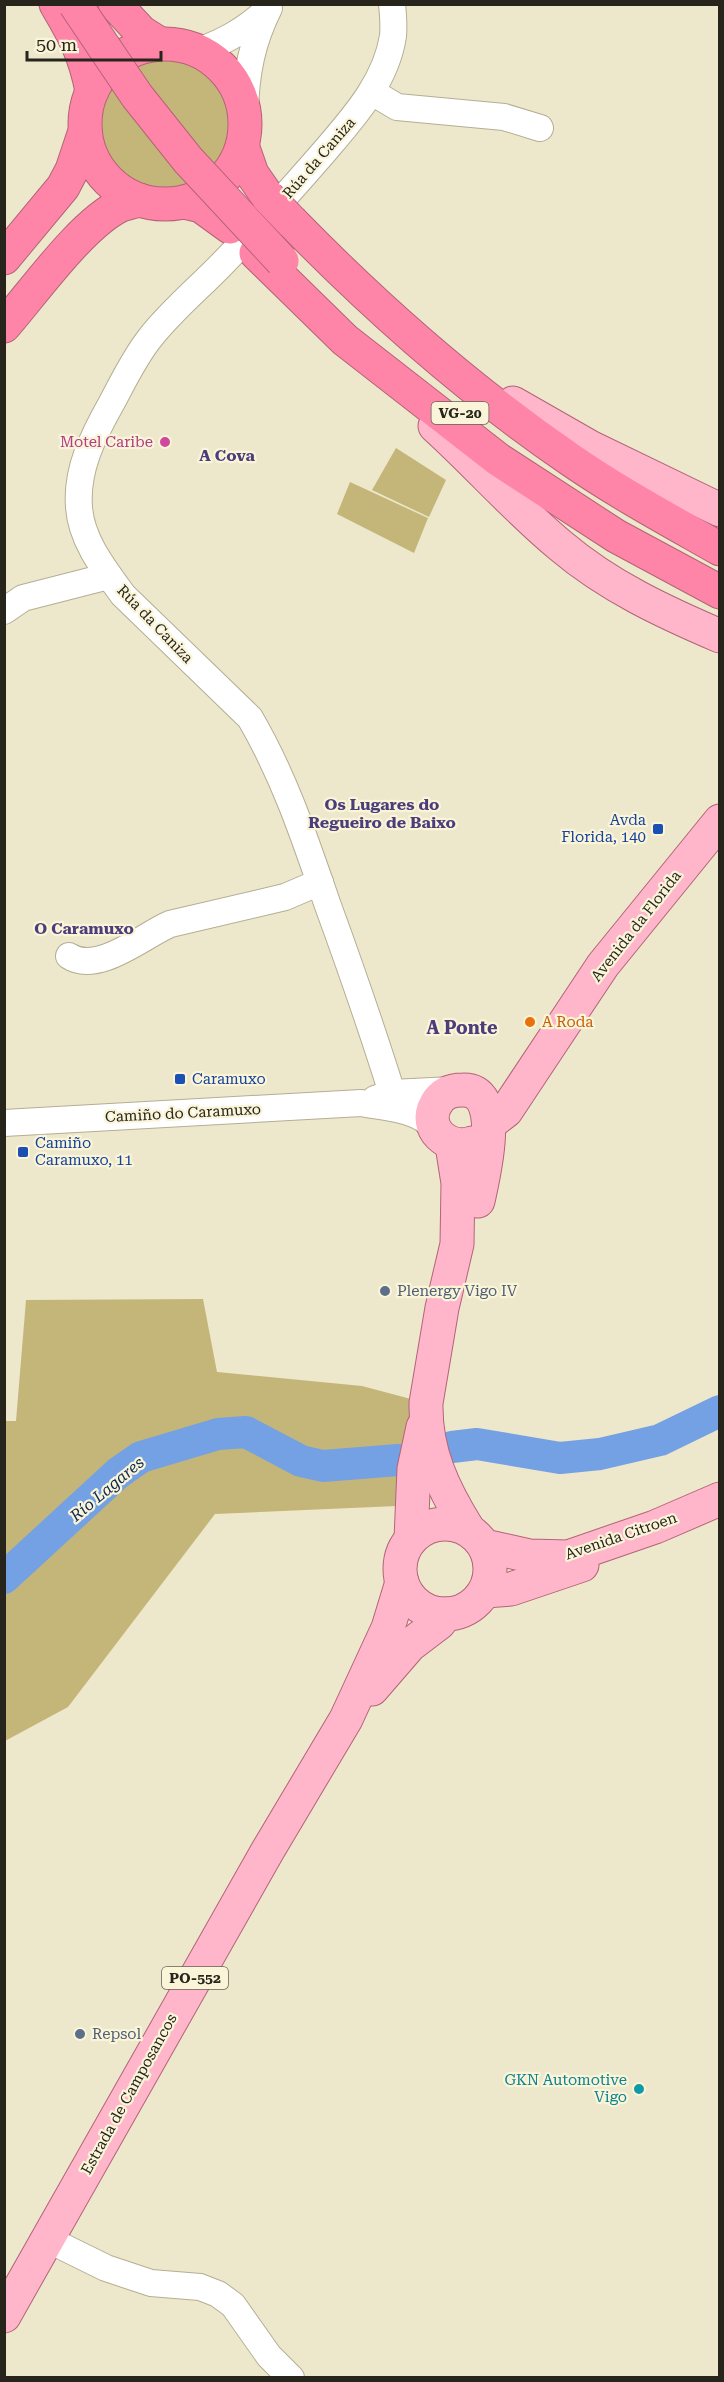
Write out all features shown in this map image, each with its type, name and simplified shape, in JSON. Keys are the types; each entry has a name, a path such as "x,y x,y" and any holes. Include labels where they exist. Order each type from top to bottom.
{"highway":[{"path":"56,4 74,33 86,61 92,91"},
{"name":"VG-20","path":"75,4 137,96 188,160 282,261 412,376 480,429 537,469 659,537 720,562"},
{"name":"VG-20","path":"90,4 144,87 199,155 236,195 351,306 461,399 528,449 720,580"},
{"path":"115,4 141,32 160,44"},
{"path":"160,44 180,45 199,51 215,62 229,75 239,92 245,111 246,129 243,147 226,177 207,192 184,202 169,205 139,200 122,192 102,173 88,149 85,131 85,117 92,91 103,73 119,58 139,48 160,44"},
{"path":"4,258 63,187 85,131"},
{"path":"243,147 252,174 268,197 400,326 462,378 572,461 639,503 720,549"},
{"path":"4,326 84,232 122,205 139,200"},
{"path":"184,202 201,206 230,227 345,340 507,466 616,536 720,592"}],"main road":[{"path":"400,326 431,344 479,381 530,414 590,447 720,510"},
{"path":"345,340 561,547 602,577 642,601 720,636"},
{"name":"Avenida da Florida","path":"478,1201 486,1161 489,1124 506,1111 603,965 720,821"},
{"name":"Avenida da Florida","path":"460,1090 508,1073 556,1034"},
{"name":"Avenida da Florida","path":"457,1244 552,1050 556,1034"},
{"path":"460,1090 481,1097 488,1109 489,1124 484,1134 475,1142 464,1146 443,1137 432,1117 435,1105 442,1096 460,1090"},
{"name":"Avenida da Florida","path":"411,1539 424,1466 426,1403 442,1308 457,1244 458,1183 443,1137"},
{"name":"Avenida da Florida","path":"424,1466 476,1537"},
{"name":"Avenida Citroen","path":"476,1537 530,1556 568,1557 655,1527 720,1499"},
{"path":"485,1591 511,1589 720,1515"},
{"path":"438,1524 453,1524 476,1537 490,1560 490,1576 485,1591 476,1603 462,1611 446,1614 432,1612 419,1606 408,1595 402,1582 400,1563 411,1539 423,1529 438,1524"},
{"name":"Estrada de Camposancos","path":"4,2316 268,1850 346,1719 388,1628 402,1582"},
{"name":"Estrada de Camposancos","path":"346,1719 410,1645 439,1623 446,1614"}],"street":[{"name":"Rúa da Caniza","path":"392,4 393,36 385,63 372,92 357,114 289,192 150,338 101,421 86,456 79,481 79,508 84,531 109,576 123,595 250,718 281,778 320,882 392,1093"},
{"path":"199,51 230,39 247,28 271,6"},
{"path":"245,111 249,59 257,32 271,6"},
{"path":"372,92 396,107 504,117 540,128"},
{"path":"4,611 23,598 109,576"},
{"path":"69,956 76,961 102,958 123,951 153,931 170,924 285,897 320,882"},
{"name":"Camiño do Caramuxo","path":"361,1103 392,1093 460,1090"},
{"name":"Camiño do Caramuxo","path":"4,1123 361,1103 409,1112 428,1121 443,1137"},
{"path":"47,2239 106,2268 151,2283 200,2288 218,2294 233,2305 269,2356 291,2378"}],"shaded area":[{"path":"164,59 189,64 211,78 225,100 230,125 225,150 211,172 189,186 164,191 139,186 117,172 103,150 98,125 103,100 117,78 139,64"},
{"path":"396,448 446,480 429,517 372,490"},
{"path":"350,482 428,518 414,553 337,514"},
{"path":"203,1299 217,1372 362,1386 426,1403 397,1506 215,1514 68,1707 5,1741 4,1421 16,1421 26,1300"}],"waterway":[{"name":"Río Lagares","path":"452,1447 477,1444 560,1458 600,1454 660,1440 720,1411"},
{"name":"Río Lagares","path":"4,1578 118,1473 141,1457 218,1434 246,1432 301,1461 323,1466 398,1460"}],"place":[{"name":"Motel Caribe","path":"165,442"},
{"name":"Avda Florida, 140","path":"658,829"},
{"name":"A Roda","path":"530,1022"},
{"name":"Caramuxo","path":"180,1079"},
{"name":"Camiño Caramuxo, 11","path":"23,1152"},
{"name":"Plenergy Vigo IV","path":"385,1291"},
{"name":"Repsol","path":"80,2034"},
{"name":"GKN Automotive Vigo","path":"639,2089"}],"district":[{"name":"A Cova","path":"227,455"},
{"name":"Os Lugares do Regueiro de Baixo","path":"382,813"},
{"name":"O Caramuxo","path":"84,928"},
{"name":"A Ponte","path":"462,1027"}]}
